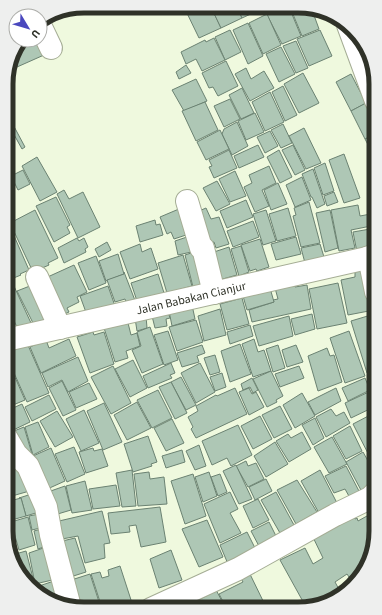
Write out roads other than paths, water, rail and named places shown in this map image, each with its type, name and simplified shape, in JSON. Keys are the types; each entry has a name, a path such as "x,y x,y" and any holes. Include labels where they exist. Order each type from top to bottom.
{"street":[{"path":"48,42 51,48"},
{"path":"355,42 369,80"},
{"path":"186,201 201,248 203,248 214,293"},
{"name":"Jalan Babakan Cianjur","path":"13,338 369,257"},
{"path":"37,277 60,328"},
{"path":"13,449 28,466 46,507 53,542 68,600"},
{"path":"164,602 238,569 328,519 369,502"}]}
